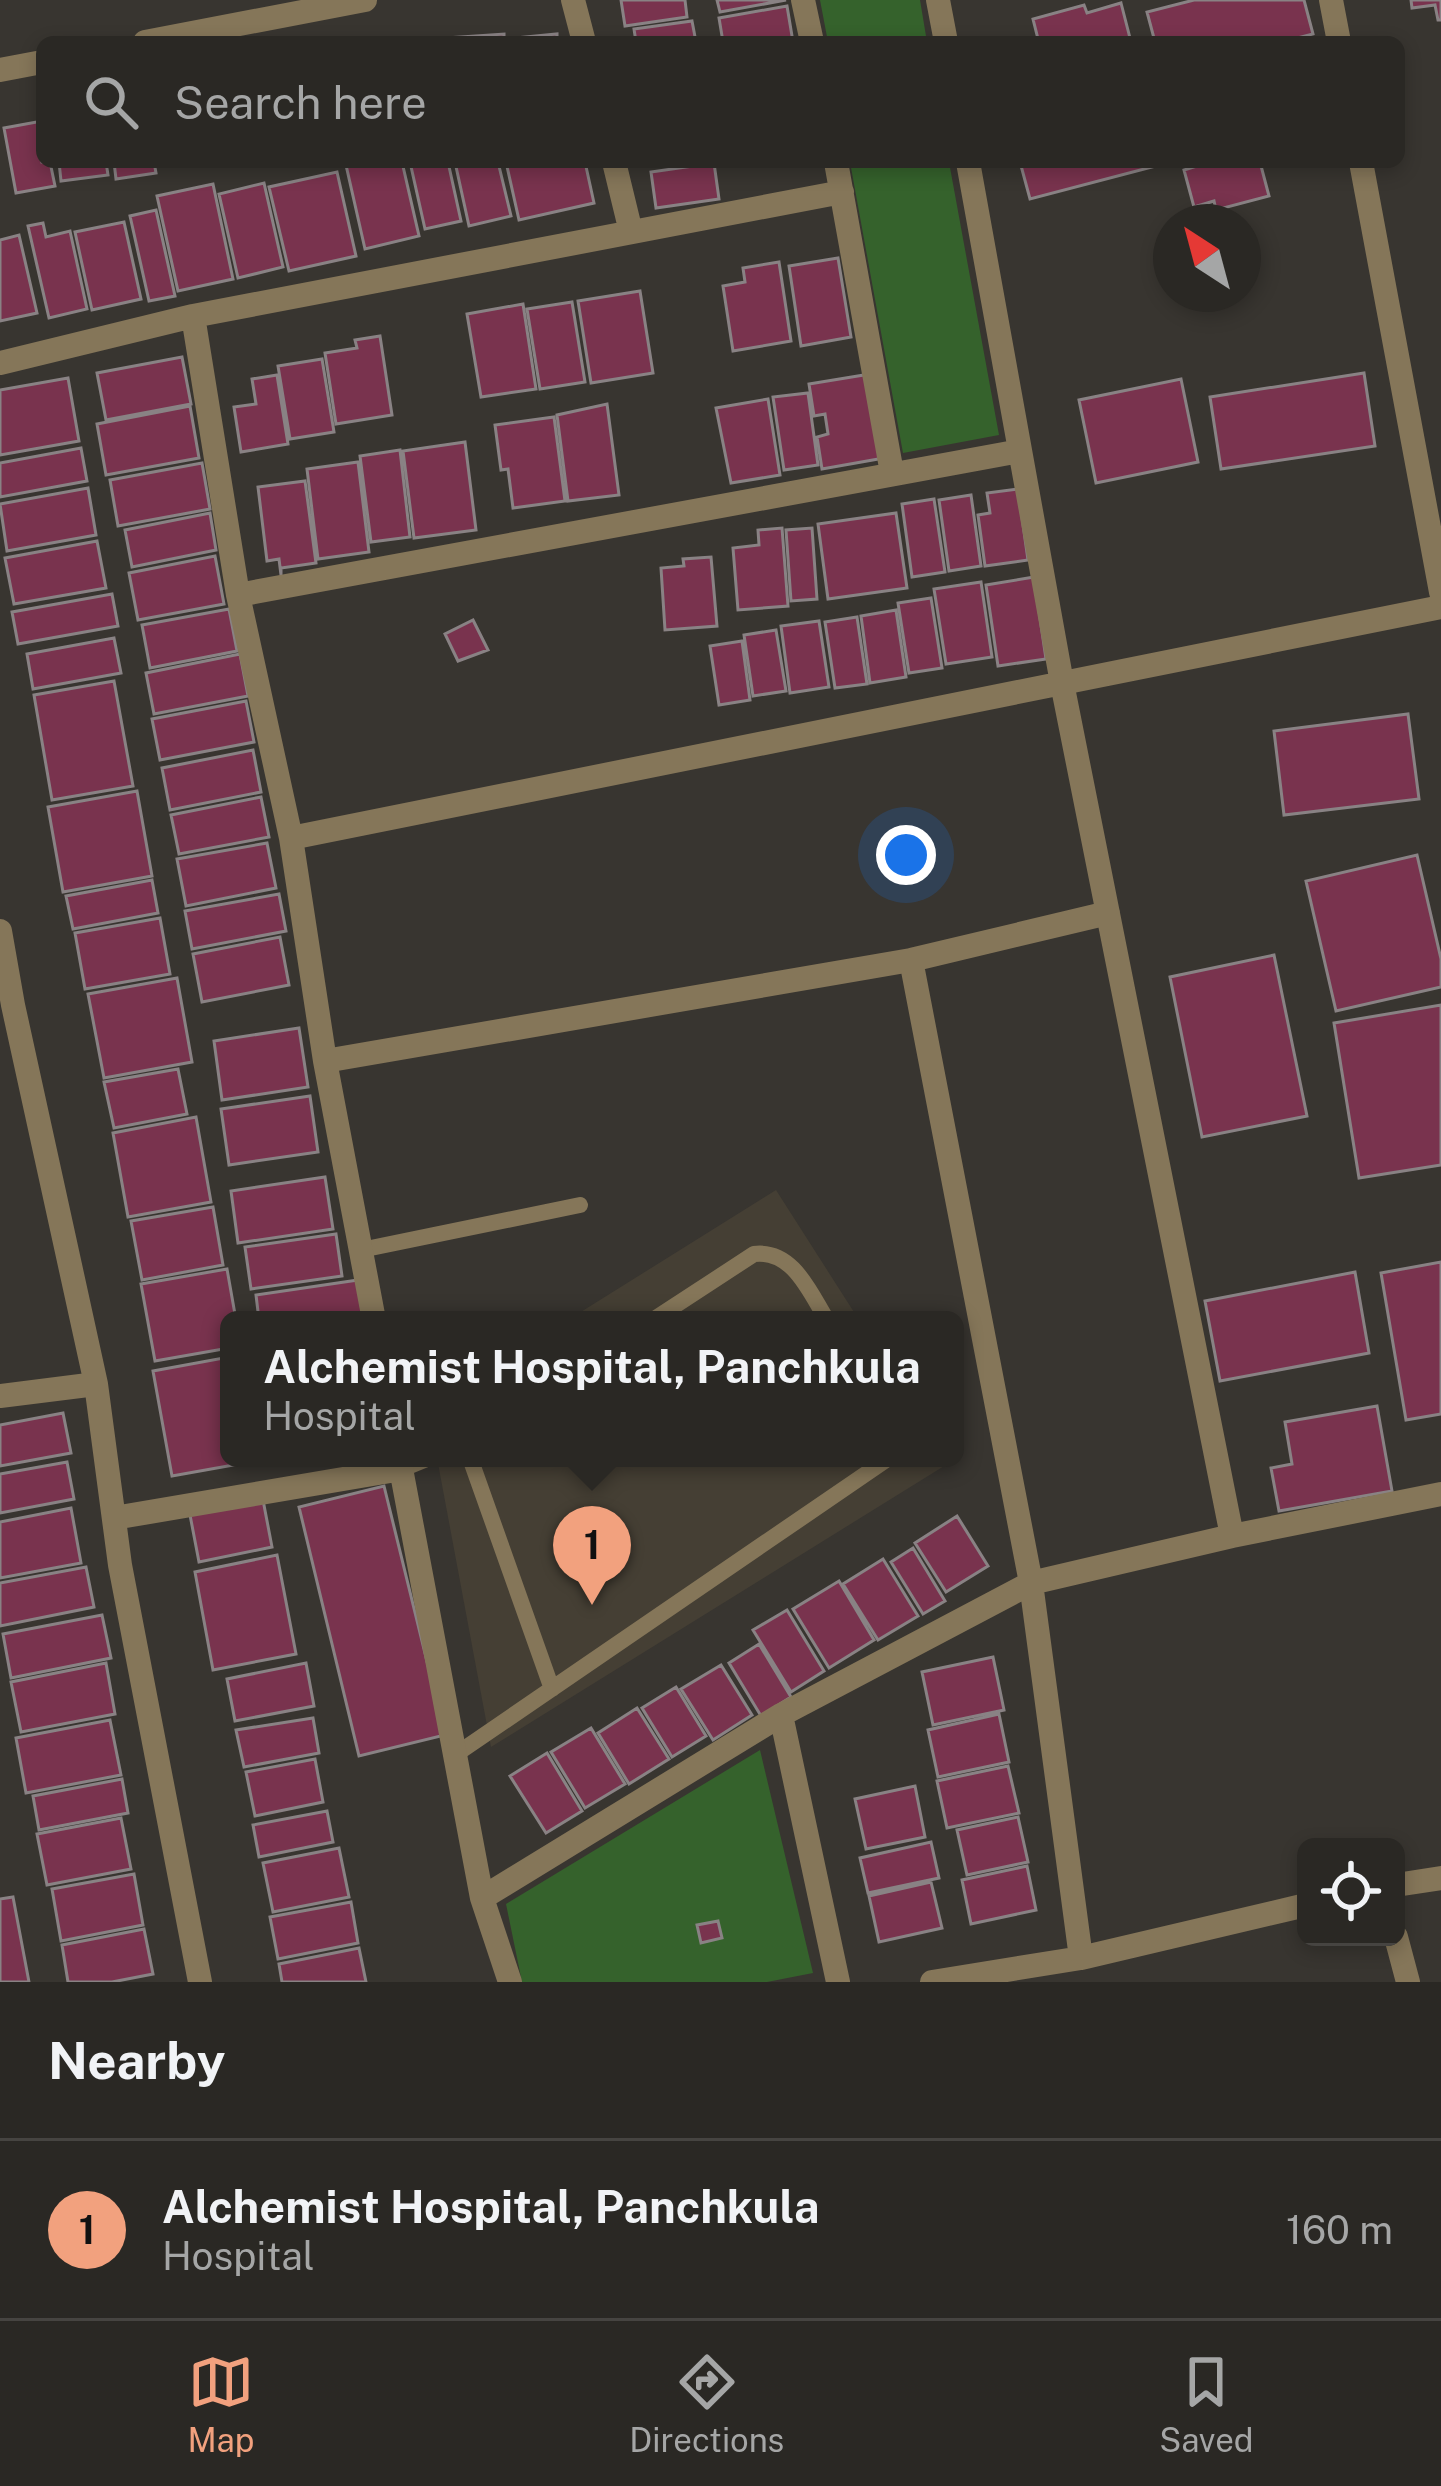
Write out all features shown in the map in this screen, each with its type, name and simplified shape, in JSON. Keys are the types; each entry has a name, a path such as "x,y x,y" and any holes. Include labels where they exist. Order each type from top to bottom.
{"street":[{"path":"176,36 365,0"},
{"path":"573,0 582,36"},
{"path":"803,0 811,36"},
{"path":"938,0 945,36"},
{"path":"1331,0 1338,36"},
{"path":"0,70 36,63"},
{"path":"615,168 631,232"},
{"path":"837,168 892,473"},
{"path":"969,168 1062,682 1232,1536"},
{"path":"1362,168 1441,592"},
{"path":"0,363 193,316 842,191"},
{"path":"193,316 238,595 291,838 325,1061 372,1311"},
{"path":"238,595 1020,451"},
{"path":"291,838 1441,607"},
{"path":"325,1061 911,960 1108,913"},
{"path":"1,944 6,1007 96,1384 114,1518 200,1982"},
{"path":"911,960 1031,1583 1081,1958"},
{"path":"0,1396 96,1384"},
{"path":"114,1518 384,1467"},
{"path":"401,1467 482,1898 510,1982"},
{"path":"482,1898 781,1715 1031,1583 1441,1494"},
{"path":"781,1715 838,1982"},
{"path":"1405,1884 1441,1878"},
{"path":"932,1982 1081,1958 1297,1907"},
{"path":"1398,1946 1408,1982"}],"lane":[{"path":"361,1250 580,1205"},
{"path":"667,1311 754,1255 765,1253 778,1256 796,1270 821,1311"},
{"path":"473,1467 552,1689"},
{"path":"455,1755 876,1467"}],"shaded area":[{"path":"776,1190 853,1311 582,1311"},
{"path":"439,1467 943,1467 491,1747"}],"green space":[{"path":"820,0 920,0 926,36 827,36"},
{"path":"851,168 950,168 999,435 903,453"},
{"path":"760,1750 813,1973 767,1982 522,1982 506,1904"}],"building":[{"path":"621,0 685,0 687,17 625,26"},
{"path":"717,0 786,0 720,12"},
{"path":"1194,0 1304,0 1313,34 1153,36 1147,12"},
{"path":"1411,0 1441,0 1441,20 1435,5 1412,8"},
{"path":"1121,3 1129,36 1037,36 1033,19 1084,5 1087,13"},
{"path":"787,6 792,36 722,36 719,18"},
{"path":"692,21 695,36 635,36 634,29"},
{"path":"36,122 36,168 51,168 55,186 16,193 4,128"},
{"path":"60,168 107,168 108,175 61,181"},
{"path":"115,168 155,168 156,173 116,179"},
{"path":"347,168 403,168 419,236 365,249"},
{"path":"411,168 449,168 461,221 425,229"},
{"path":"456,168 499,168 511,216 469,226"},
{"path":"507,168 586,168 594,203 519,220"},
{"path":"715,168 719,199 656,208 651,172"},
{"path":"1022,168 1148,168 1030,199"},
{"path":"1262,168 1269,196 1239,204 1193,204 1184,170"},
{"path":"337,172 356,256 289,271 269,187"},
{"path":"264,183 283,267 238,278 219,194"},
{"path":"213,184 233,279 178,291 157,196"},
{"path":"156,210 175,296 149,301 130,216"},
{"path":"124,222 141,299 92,310 75,232"},
{"path":"43,223 46,237 70,231 87,309 49,318 28,226"},
{"path":"19,235 37,313 0,321 0,240"},
{"path":"838,258 851,337 801,346 789,266"},
{"path":"779,262 791,341 733,351 723,286 745,282 743,268"},
{"path":"640,291 653,373 591,383 578,301"},
{"path":"572,302 585,382 540,389 527,309"},
{"path":"523,304 536,389 481,397 467,314"},
{"path":"380,336 392,415 336,424 325,353 357,348 355,340"},
{"path":"182,357 191,404 106,420 97,373"},
{"path":"322,359 334,432 290,439 278,366"},
{"path":"1364,373 1375,446 1221,469 1210,397"},
{"path":"870,374 884,458 822,469 817,437 828,434 825,414 814,416 809,384"},
{"path":"277,375 288,444 241,452 234,407 256,404 252,379"},
{"path":"68,378 79,441 0,455 0,390"},
{"path":"1181,379 1198,462 1096,483 1079,400"},
{"path":"808,393 818,465 784,470 773,397"},
{"path":"768,399 780,475 731,483 716,408"},
{"path":"607,404 619,495 568,501 557,415"},
{"path":"190,406 199,458 106,475 97,424"},
{"path":"554,417 565,501 513,508 508,469 501,470 495,425"},
{"path":"465,442 476,530 414,538 403,451"},
{"path":"81,448 87,481 0,497 0,463"},
{"path":"400,450 410,537 371,542 360,456"},
{"path":"358,462 369,552 318,559 307,469"},
{"path":"202,463 210,509 118,526 110,480"},
{"path":"305,481 316,563 281,568 281,575 279,559 267,561 258,487"},
{"path":"88,488 96,535 7,551 0,504"},
{"path":"1018,489 1028,560 985,566 978,515 990,513 987,493"},
{"path":"971,495 981,566 949,571 939,500"},
{"path":"934,499 945,572 912,577 902,504"},
{"path":"210,513 216,550 132,567 125,530"},
{"path":"896,513 907,588 828,599 818,524"},
{"path":"782,528 788,606 738,610 733,548 759,545 758,530"},
{"path":"812,528 817,599 791,601 786,530"},
{"path":"97,541 106,588 14,604 5,558"},
{"path":"215,556 224,604 138,620 129,573"},
{"path":"711,557 717,626 665,630 661,568 684,566 683,559"},
{"path":"1034,577 1046,659 998,666 986,585"},
{"path":"981,582 992,657 946,664 934,589"},
{"path":"112,594 118,626 18,644 12,612"},
{"path":"931,598 942,668 909,673 898,603"},
{"path":"229,609 237,651 150,668 142,625"},
{"path":"896,610 906,677 870,683 861,616"},
{"path":"857,617 867,684 835,688 825,622"},
{"path":"473,620 488,650 458,661 445,634"},
{"path":"819,621 829,687 790,693 781,626"},
{"path":"776,630 786,691 753,696 744,635"},
{"path":"114,638 121,673 33,689 27,654"},
{"path":"742,641 750,700 719,705 710,646"},
{"path":"240,654 248,696 154,714 146,673"},
{"path":"114,681 133,786 52,800 34,695"},
{"path":"246,701 254,742 160,760 152,719"},
{"path":"1408,714 1419,799 1284,815 1274,731"},
{"path":"253,750 261,792 170,810 162,768"},
{"path":"137,791 152,876 63,892 48,807"},
{"path":"261,797 269,837 179,854 171,815"},
{"path":"267,843 276,888 186,906 177,859"},
{"path":"1417,855 1441,959 1441,987 1336,1011 1306,881"},
{"path":"152,880 158,913 73,929 66,896"},
{"path":"279,894 286,931 192,949 185,911"},
{"path":"160,918 170,974 85,989 75,933"},
{"path":"280,937 289,985 202,1002 193,954"},
{"path":"1274,955 1307,1116 1202,1137 1170,977"},
{"path":"177,978 192,1062 104,1078 88,994"},
{"path":"1441,1005 1441,1165 1359,1178 1334,1023"},
{"path":"299,1028 308,1087 222,1100 214,1041"},
{"path":"178,1069 187,1114 114,1128 104,1082"},
{"path":"310,1096 318,1152 229,1165 221,1109"},
{"path":"196,1117 211,1202 128,1217 113,1133"},
{"path":"325,1177 333,1229 238,1243 231,1191"},
{"path":"213,1207 223,1265 142,1280 131,1221"},
{"path":"336,1234 342,1276 251,1289 245,1247"},
{"path":"1441,1262 1441,1414 1406,1420 1381,1273"},
{"path":"227,1269 234,1311 220,1311 220,1350 155,1361 141,1284"},
{"path":"1355,1272 1369,1353 1220,1381 1205,1301"},
{"path":"358,1280 362,1311 258,1311 256,1295"},
{"path":"220,1359 222,1467 172,1476 153,1371"},
{"path":"1377,1406 1392,1491 1279,1511 1271,1468 1292,1464 1285,1422"},
{"path":"63,1413 71,1453 0,1466 0,1425"},
{"path":"67,1462 74,1499 0,1513 0,1474"},
{"path":"384,1486 445,1735 359,1756 299,1507"},
{"path":"263,1500 272,1547 199,1562 190,1515"},
{"path":"71,1508 81,1563 0,1578 0,1522"},
{"path":"957,1516 988,1566 946,1592 915,1543"},
{"path":"913,1548 945,1601 923,1614 891,1562"},
{"path":"277,1555 296,1654 213,1670 195,1572"},
{"path":"883,1559 918,1616 878,1640 843,1584"},
{"path":"86,1567 94,1607 0,1626 0,1583"},
{"path":"839,1581 874,1640 829,1668 793,1609"},
{"path":"787,1610 824,1671 791,1692 753,1630"},
{"path":"102,1615 111,1658 11,1678 3,1634"},
{"path":"759,1644 791,1697 761,1716 729,1663"},
{"path":"993,1657 1004,1710 933,1725 922,1672"},
{"path":"106,1663 115,1714 21,1732 11,1682"},
{"path":"306,1663 314,1706 235,1721 227,1679"},
{"path":"721,1665 752,1715 713,1740 681,1689"},
{"path":"676,1687 706,1736 672,1757 642,1708"},
{"path":"637,1708 669,1759 629,1784 598,1733"},
{"path":"999,1714 1009,1762 938,1777 928,1730"},
{"path":"313,1718 319,1753 244,1767 236,1730"},
{"path":"110,1720 121,1775 26,1793 16,1738"},
{"path":"591,1728 625,1784 585,1808 551,1752"},
{"path":"547,1753 582,1811 546,1833 510,1776"},
{"path":"315,1759 323,1802 255,1816 246,1772"},
{"path":"1008,1766 1019,1813 947,1828 937,1781"},
{"path":"122,1779 128,1813 39,1830 33,1796"},
{"path":"915,1786 925,1837 866,1849 855,1799"},
{"path":"327,1811 333,1842 259,1857 253,1825"},
{"path":"1018,1817 1028,1862 967,1875 957,1830"},
{"path":"121,1818 131,1869 47,1885 37,1834"},
{"path":"931,1842 939,1878 868,1893 860,1858"},
{"path":"339,1848 349,1897 273,1912 263,1863"},
{"path":"1027,1866 1036,1910 971,1924 962,1880"},
{"path":"134,1874 143,1925 61,1941 52,1889"},
{"path":"931,1882 942,1928 879,1942 869,1896"},
{"path":"13,1897 29,1982 0,1982 0,1899"},
{"path":"351,1902 358,1943 278,1959 270,1917"},
{"path":"718,1921 722,1938 701,1943 697,1925"},
{"path":"144,1929 153,1974 112,1982 68,1982 62,1945"},
{"path":"359,1948 366,1982 282,1982 279,1964"}],"place":[{"name":"Alchemist Hospital, Panchkula","path":"592,1605"}]}
